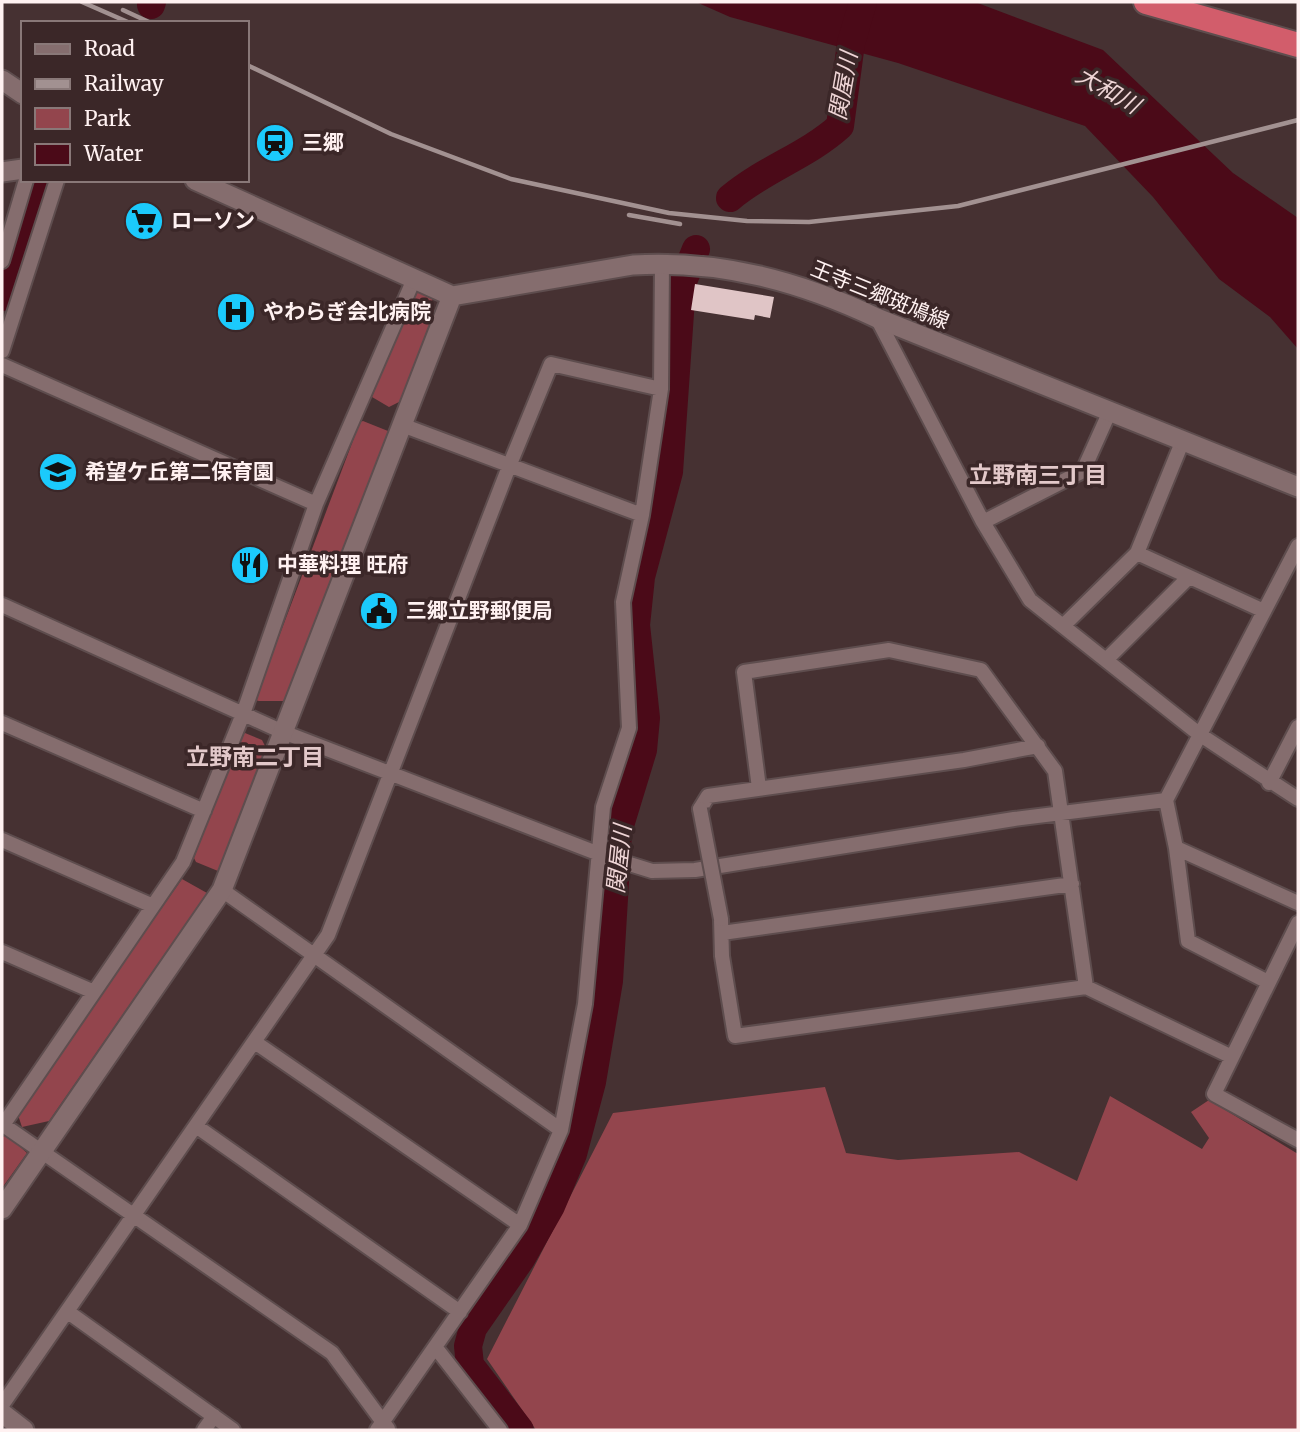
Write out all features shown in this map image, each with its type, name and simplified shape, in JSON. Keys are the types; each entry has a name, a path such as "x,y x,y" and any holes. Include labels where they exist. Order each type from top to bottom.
{"highway":[{"path":"1146,2 1298,46"}],"main road":[{"path":"2,80 21,93"},
{"path":"2,172 21,169"},
{"path":"2,1209 222,890 452,296 199,182"},
{"name":"王寺三郷斑鳩線","path":"452,296 633,265 725,268 822,292 877,318 1298,487"},
{"path":"2,1413 24,1430"}],"street":[{"path":"2,261 25,182"},
{"path":"2,351 56,182"},
{"path":"414,279 316,505 243,714 183,862 2,1125 331,1353 383,1428 520,1225 561,1130 585,1004 603,856 603,807 629,728 623,602 642,515 679,265"},
{"path":"877,318 984,522 1030,600 1199,734 1269,783 1298,799"},
{"path":"2,1405 133,1214 256,1043 328,934 551,364 661,389"},
{"path":"2,365 316,505"},
{"path":"984,522 1083,471 1110,411"},
{"path":"402,425 642,515"},
{"path":"1063,626 1137,553 1182,440"},
{"path":"1268,982 1188,941 1176,848 1166,800 1298,546"},
{"path":"1137,553 1264,611"},
{"path":"1106,660 1189,577"},
{"path":"2,605 283,732 603,856 652,871 695,870 1060,813 1166,800"},
{"path":"759,788 744,671 890,650 981,670 1055,771 1086,986"},
{"path":"2,723 204,811"},
{"path":"1269,783 1298,727"},
{"path":"1038,746 964,760 708,796 700,809 721,926 722,956 735,1036 1086,986 1230,1056"},
{"path":"2,839 153,906"},
{"path":"1176,848 1298,903"},
{"path":"721,926 1072,884"},
{"path":"222,890 561,1130"},
{"path":"1298,923 1230,1056 1214,1094 1298,1140"},
{"path":"2,951 94,992"},
{"path":"256,1043 520,1225"},
{"path":"196,1126 460,1312"},
{"path":"68,1312 233,1430"},
{"path":"436,1349 499,1430"},
{"path":"204,1430 214,1416"}],"green space":[{"path":"413,288 432,299 434,318 401,401 389,407 372,397"},
{"path":"360,422 388,431 388,437 285,701 255,700"},
{"path":"245,733 262,740 266,748 218,871 196,862 194,858 239,737"},
{"path":"182,879 207,893 49,1121 22,1127 17,1112"},
{"path":"825,1087 846,1153 898,1160 1019,1152 1077,1181 1110,1096 1202,1149 1209,1138 1191,1112 1209,1100 1298,1154 1298,1430 536,1430 487,1359 613,1113"},
{"path":"7,1135 27,1153 2,1188 2,1137"}],"water":[{"name":"大和川","path":"696,2 975,2 1103,50 1233,173 1298,218 1298,349 1270,317 1219,279 1153,197 1085,126 898,63 730,17"}],"building":[{"path":"695,284 774,297 770,318 755,315 754,320 691,310"},
{"path":"369,596 397,607 388,628 361,618"}],"waterway":[{"name":"関屋川","path":"730,198 814,146 840,126 851,43 863,2"},
{"path":"2,297 39,182"},
{"name":"関屋川","path":"520,1430 470,1365 468,1346 473,1328 521,1259 551,1206 573,1154 592,1082 609,981 618,832 643,750 646,718 636,625 641,577 669,472 682,284 696,249"}],"railway":[{"path":"82,2 125,21"},
{"path":"123,10 147,21"},
{"path":"248,65 391,134 511,179 669,213 747,221 809,222 958,206 1298,120"},
{"path":"629,215 680,224"}],"place":[{"name":"三郷","path":"275,143"},
{"name":"ローソン","path":"144,221"},
{"name":"やわらぎ会北病院","path":"236,312"},
{"name":"希望ケ丘第二保育園","path":"58,472"},
{"name":"中華料理 旺府","path":"250,565"},
{"name":"三郷立野郵便局","path":"379,611"}],"district":[{"name":"立野南三丁目","path":"1038,475"},
{"name":"立野南二丁目","path":"255,757"}]}
